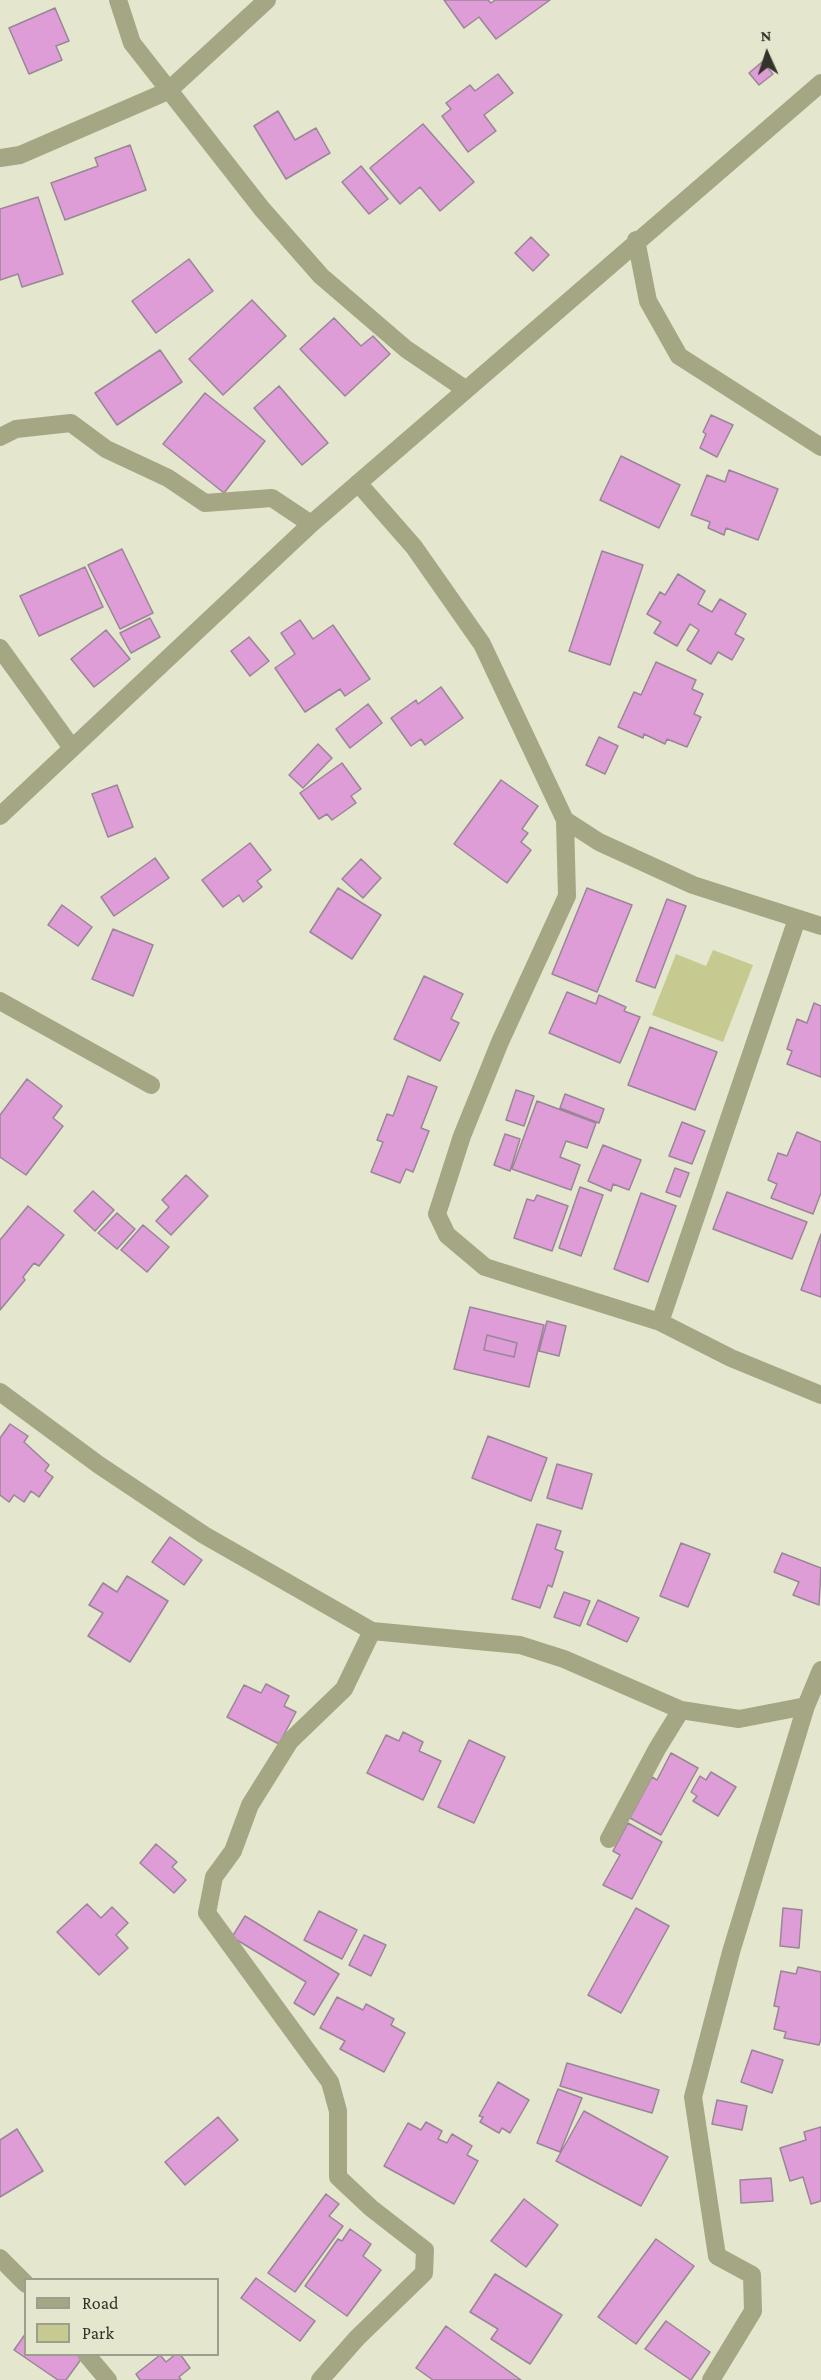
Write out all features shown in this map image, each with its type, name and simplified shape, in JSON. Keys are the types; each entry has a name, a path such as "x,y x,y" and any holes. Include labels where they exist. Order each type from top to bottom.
{"street":[{"path":"118,0 132,43 262,209 321,276 406,349 465,389"},
{"path":"0,158 20,155 168,91 267,0"},
{"path":"0,816 311,524 636,240 821,83"},
{"path":"636,240 648,301 680,356 820,446"},
{"path":"0,437 16,429 70,423 106,449 168,478 205,503 272,498 311,524"},
{"path":"358,483 414,547 482,644 564,820 567,896 500,1042 462,1136 437,1214 447,1235 484,1267 660,1322 731,1358 821,1395"},
{"path":"0,648 72,748"},
{"path":"564,820 599,842 693,885 821,926"},
{"path":"660,1322 797,919"},
{"path":"0,1001 151,1085"},
{"path":"0,1392 99,1465 204,1535 372,1631 520,1645 564,1659 681,1710 739,1719 806,1706"},
{"path":"320,2380 357,2337 424,2273 425,2250 371,2208 338,2176 338,2110 330,2082 207,1913 214,1877 233,1851 250,1805 290,1741 344,1689 372,1631"},
{"path":"711,2380 753,2311 752,2275 717,2256 693,2097 731,1952 806,1706 821,1670"},
{"path":"609,1839 657,1749 681,1710"},
{"path":"0,2258 24,2282"},
{"path":"87,2356 108,2380"}],"green space":[{"path":"713,950 753,965 723,1042 652,1015 676,954 706,966"}],"building":[{"path":"444,0 488,0 491,3 495,0 550,0 496,39 479,17 464,28"},
{"path":"55,8 69,41 56,46 62,60 29,74 9,28"},
{"path":"762,62 773,74 759,85 749,73"},
{"path":"498,74 513,93 484,115 496,131 468,152 442,116 451,109 446,103 470,85 475,91"},
{"path":"278,111 295,140 316,128 330,153 286,179 254,126"},
{"path":"423,124 474,182 440,211 420,187 400,204 370,168"},
{"path":"130,145 146,190 65,220 51,183 98,166 95,158"},
{"path":"361,166 388,199 369,214 342,182"},
{"path":"38,197 63,274 22,287 18,274 0,280 0,209"},
{"path":"531,237 549,255 533,271 515,253"},
{"path":"189,259 213,291 156,333 132,301"},
{"path":"252,300 286,336 223,395 189,359"},
{"path":"334,318 361,346 373,336 390,354 345,396 300,349"},
{"path":"160,350 182,382 117,425 95,393"},
{"path":"279,386 328,443 302,465 254,408"},
{"path":"205,393 265,441 224,493 163,444"},
{"path":"711,415 733,425 717,457 700,448 706,434 703,432"},
{"path":"621,456 680,485 659,528 600,500"},
{"path":"729,470 778,489 758,540 726,528 724,535 708,528 710,522 691,515 707,475 725,482"},
{"path":"122,549 153,613 120,629 88,565"},
{"path":"602,551 643,565 610,665 569,651"},
{"path":"85,567 103,607 39,636 20,596"},
{"path":"678,574 705,591 698,604 712,612 720,599 746,614 735,634 744,639 732,660 718,652 711,664 687,650 699,630 690,624 677,646 654,633 661,622 647,614 660,592 665,595"},
{"path":"150,618 160,637 131,653 120,633"},
{"path":"300,620 313,639 333,625 370,679 345,696 340,689 305,712 275,668 295,654 281,633"},
{"path":"106,630 130,659 94,687 71,659"},
{"path":"249,637 269,661 250,676 231,651"},
{"path":"656,662 696,680 692,689 703,694 694,714 701,717 687,747 667,739 665,744 644,734 643,738 618,727 634,692 641,695"},
{"path":"441,687 463,718 425,745 421,739 411,746 391,718 416,700 418,704"},
{"path":"368,704 382,723 350,748 336,729"},
{"path":"599,737 618,746 605,774 586,765"},
{"path":"318,744 332,758 303,788 289,775"},
{"path":"342,763 361,789 351,796 356,803 332,820 327,814 319,819 300,793"},
{"path":"501,780 538,806 522,829 528,833 521,842 531,850 507,883 454,844"},
{"path":"117,785 133,827 108,837 92,794"},
{"path":"250,843 271,870 257,881 262,887 243,902 239,895 223,907 202,880"},
{"path":"155,858 169,878 114,916 101,897"},
{"path":"361,859 381,878 363,898 342,879"},
{"path":"338,888 381,915 352,959 310,932"},
{"path":"587,888 632,905 597,992 552,974"},
{"path":"667,899 686,906 655,988 636,981"},
{"path":"62,905 92,927 78,946 48,925"},
{"path":"113,929 153,945 133,996 92,979"},
{"path":"424,976 463,994 451,1019 459,1023 440,1061 394,1039"},
{"path":"567,992 596,1004 599,995 626,1007 624,1011 640,1017 620,1063 549,1033"},
{"path":"814,1003 821,1006 821,1077 787,1064 792,1051 787,1049 797,1019 807,1023"},
{"path":"650,1027 717,1052 695,1110 628,1085"},
{"path":"408,1076 437,1087 421,1128 429,1131 413,1172 406,1169 400,1183 371,1172 383,1142 377,1140 387,1114 393,1116"},
{"path":"27,1079 62,1106 53,1118 63,1126 26,1175 0,1157 0,1115"},
{"path":"516,1090 534,1096 524,1126 506,1120"},
{"path":"565,1094 604,1109 599,1123 560,1108"},
{"path":"537,1101 596,1123 587,1148 566,1141 560,1157 580,1165 571,1190 512,1169"},
{"path":"682,1122 705,1131 692,1164 669,1156"},
{"path":"797,1132 821,1142 821,1193 813,1214 771,1198 777,1184 768,1180 778,1153 787,1156"},
{"path":"505,1134 520,1139 510,1171 494,1165"},
{"path":"603,1145 641,1160 629,1190 613,1184 611,1191 588,1181"},
{"path":"675,1168 689,1173 680,1197 666,1192"},
{"path":"186,1175 208,1196 171,1235 156,1221 169,1207 162,1200"},
{"path":"580,1187 603,1195 581,1256 559,1248"},
{"path":"93,1191 114,1210 95,1231 74,1211"},
{"path":"727,1192 807,1222 792,1259 713,1229"},
{"path":"641,1193 676,1206 648,1282 614,1269"},
{"path":"537,1195 568,1206 552,1251 514,1238 527,1199 534,1201"},
{"path":"28,1206 64,1235 39,1266 34,1263 23,1277 25,1280 0,1310 0,1240"},
{"path":"117,1213 135,1229 117,1249 98,1233"},
{"path":"143,1225 169,1247 147,1272 121,1250"},
{"path":"821,1234 821,1297 801,1290"},
{"path":"470,1307 544,1325 529,1387 454,1369","holes":["487,1335 517,1343 514,1357 484,1350"]},
{"path":"547,1321 566,1326 559,1356 539,1351"},
{"path":"487,1335 517,1343 514,1357 484,1350"},
{"path":"10,1424 28,1436 24,1442 49,1465 45,1471 53,1477 39,1497 31,1491 24,1502 14,1495 9,1502 0,1495 0,1438"},
{"path":"488,1436 547,1458 531,1501 472,1478"},
{"path":"557,1464 592,1474 582,1509 547,1498"},
{"path":"537,1524 561,1531 555,1549 563,1552 552,1587 548,1585 540,1608 512,1599"},
{"path":"170,1537 202,1560 184,1585 152,1562"},
{"path":"681,1543 710,1554 688,1607 660,1596"},
{"path":"782,1553 821,1568 819,1605 793,1595 799,1582 774,1572"},
{"path":"127,1576 168,1601 130,1662 88,1636 103,1613 89,1605 103,1583 117,1592"},
{"path":"564,1592 590,1601 580,1626 554,1617"},
{"path":"598,1600 639,1618 627,1642 587,1624"},
{"path":"266,1684 289,1696 284,1706 296,1712 279,1744 227,1717 244,1685 261,1693"},
{"path":"403,1732 423,1742 419,1751 441,1761 423,1800 367,1773 386,1735 399,1741"},
{"path":"469,1740 505,1757 474,1823 438,1807"},
{"path":"671,1753 698,1768 661,1835 630,1818 652,1777 657,1780"},
{"path":"711,1772 736,1787 718,1816 693,1801 697,1796 691,1792 700,1776 706,1780"},
{"path":"628,1823 662,1842 632,1899 603,1885 620,1855 613,1851"},
{"path":"156,1844 177,1862 172,1867 186,1880 174,1893 140,1863"},
{"path":"87,1904 101,1918 112,1907 128,1923 116,1935 128,1948 99,1975 57,1932"},
{"path":"636,1908 669,1926 621,2013 588,1995"},
{"path":"783,1908 802,1910 799,1948 780,1946"},
{"path":"319,1911 357,1930 342,1959 304,1940"},
{"path":"245,1916 339,1974 314,2015 294,2003 306,1982 232,1937"},
{"path":"364,1935 386,1945 371,1976 349,1965"},
{"path":"798,1967 821,1972 821,2039 819,2045 784,2038 786,2032 774,2029 779,2007 774,2006 781,1971 796,1974"},
{"path":"337,1997 363,2010 366,2004 394,2019 391,2025 405,2033 384,2072 340,2049 345,2041 320,2028"},
{"path":"752,2050 783,2060 772,2093 741,2082"},
{"path":"567,2063 659,2090 652,2113 560,2086"},
{"path":"498,2082 529,2100 510,2133 502,2128 499,2133 480,2122 483,2117 479,2116"},
{"path":"558,2089 582,2098 560,2152 537,2143"},
{"path":"717,2100 747,2106 742,2130 712,2124"},
{"path":"584,2111 668,2157 641,2206 556,2161"},
{"path":"218,2117 238,2140 185,2185 165,2162"},
{"path":"426,2122 442,2131 438,2139 447,2143 452,2134 472,2146 467,2155 478,2161 454,2204 384,2166 408,2123 421,2130"},
{"path":"821,2127 821,2201 811,2204 803,2177 790,2181 780,2148 806,2140 804,2132"},
{"path":"17,2129 43,2171 0,2197 0,2140"},
{"path":"771,2178 773,2201 741,2203 740,2180"},
{"path":"326,2194 339,2204 329,2216 343,2226 295,2292 268,2273"},
{"path":"524,2199 558,2225 526,2267 491,2241"},
{"path":"350,2229 371,2244 363,2256 381,2270 347,2316 305,2286 338,2239 342,2241"},
{"path":"656,2239 694,2266 636,2344 598,2317"},
{"path":"495,2274 562,2315 530,2364 491,2339 498,2329 470,2312"},
{"path":"256,2278 315,2321 300,2341 241,2298"},
{"path":"666,2321 710,2352 691,2380 645,2349"},
{"path":"446,2326 521,2380 433,2380 416,2368"},
{"path":"24,2336 24,2356 80,2356 82,2358 66,2380 58,2380 14,2350"},
{"path":"159,2356 166,2362 174,2356 181,2356 190,2368 179,2377 181,2380 140,2380 136,2374"}]}
